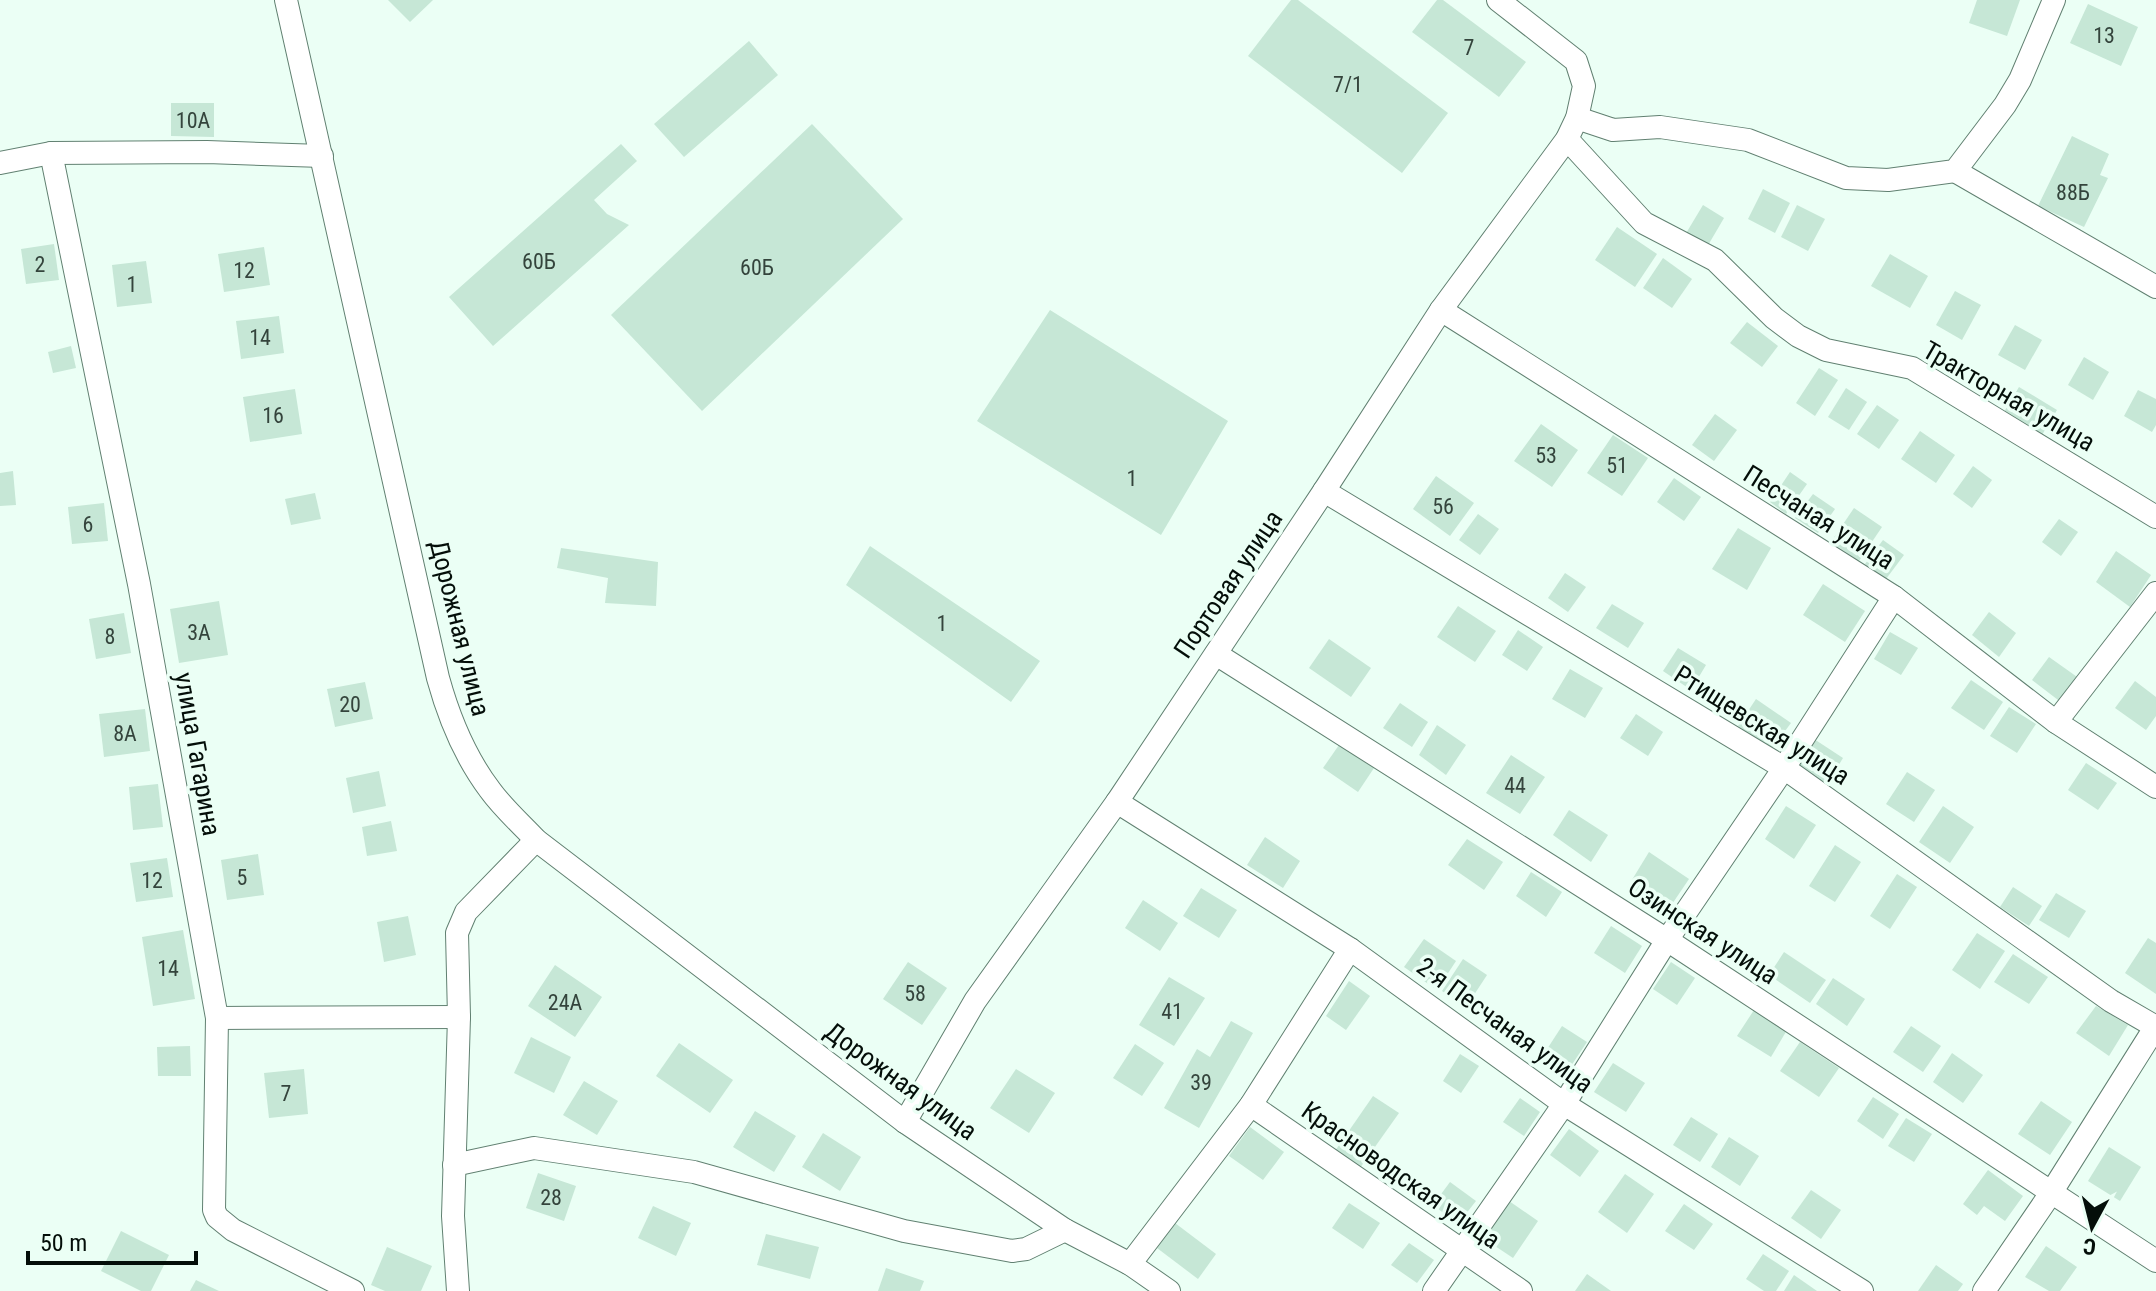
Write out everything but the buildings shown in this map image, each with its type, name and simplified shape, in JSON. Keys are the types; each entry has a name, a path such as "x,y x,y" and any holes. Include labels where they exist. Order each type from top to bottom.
{"street":[{"name":"Дорожная улица","path":"286,0 447,712 490,790 536,840 905,1122 1065,1230 1130,1264 1169,1291"},
{"name":"Портовая улица","path":"905,1122 975,1001 1117,802 1441,310 1567,139 1577,118 1584,86 1576,61 1498,0"},
{"path":"1955,171 2020,80 2054,0"},
{"path":"1577,118 1613,130 1660,127 1748,140 1846,178 1888,180 1955,171 2156,287"},
{"name":"Тракторная улица","path":"1567,139 1644,223 1715,260 1774,318 1798,336 1826,350 1912,368 2156,517"},
{"path":"0,163 51,153 207,152 322,156"},
{"name":"улица Гагарина","path":"51,153 139,584 217,1018 214,1202 217,1217 233,1230 353,1291"},
{"name":"Песчаная улица","path":"1441,310 1894,597 2056,722 2156,787"},
{"name":"Ртищевская улица","path":"1324,491 1784,768 2111,1001 2156,1026"},
{"path":"2056,722 2156,593"},
{"path":"1434,1291 1564,1104 1667,940 1784,768 1894,597"},
{"name":"Озинская улица","path":"1216,654 1667,940 2156,1261"},
{"name":"2-я Песчаная улица","path":"1117,802 1350,949 1564,1104 1862,1291"},
{"path":"458,1291 453,1216 459,1017 456,944 462,918 536,840"},
{"path":"1130,1264 1251,1105 1350,949"},
{"path":"217,1018 459,1017"},
{"path":"1984,1291 2051,1193 2156,1026"},
{"name":"Красноводская улица","path":"1251,1105 1521,1291"},
{"path":"454,1165 514,1151 534,1148 554,1150 694,1172 904,1231 1012,1251 1022,1251 1065,1230"}]}
